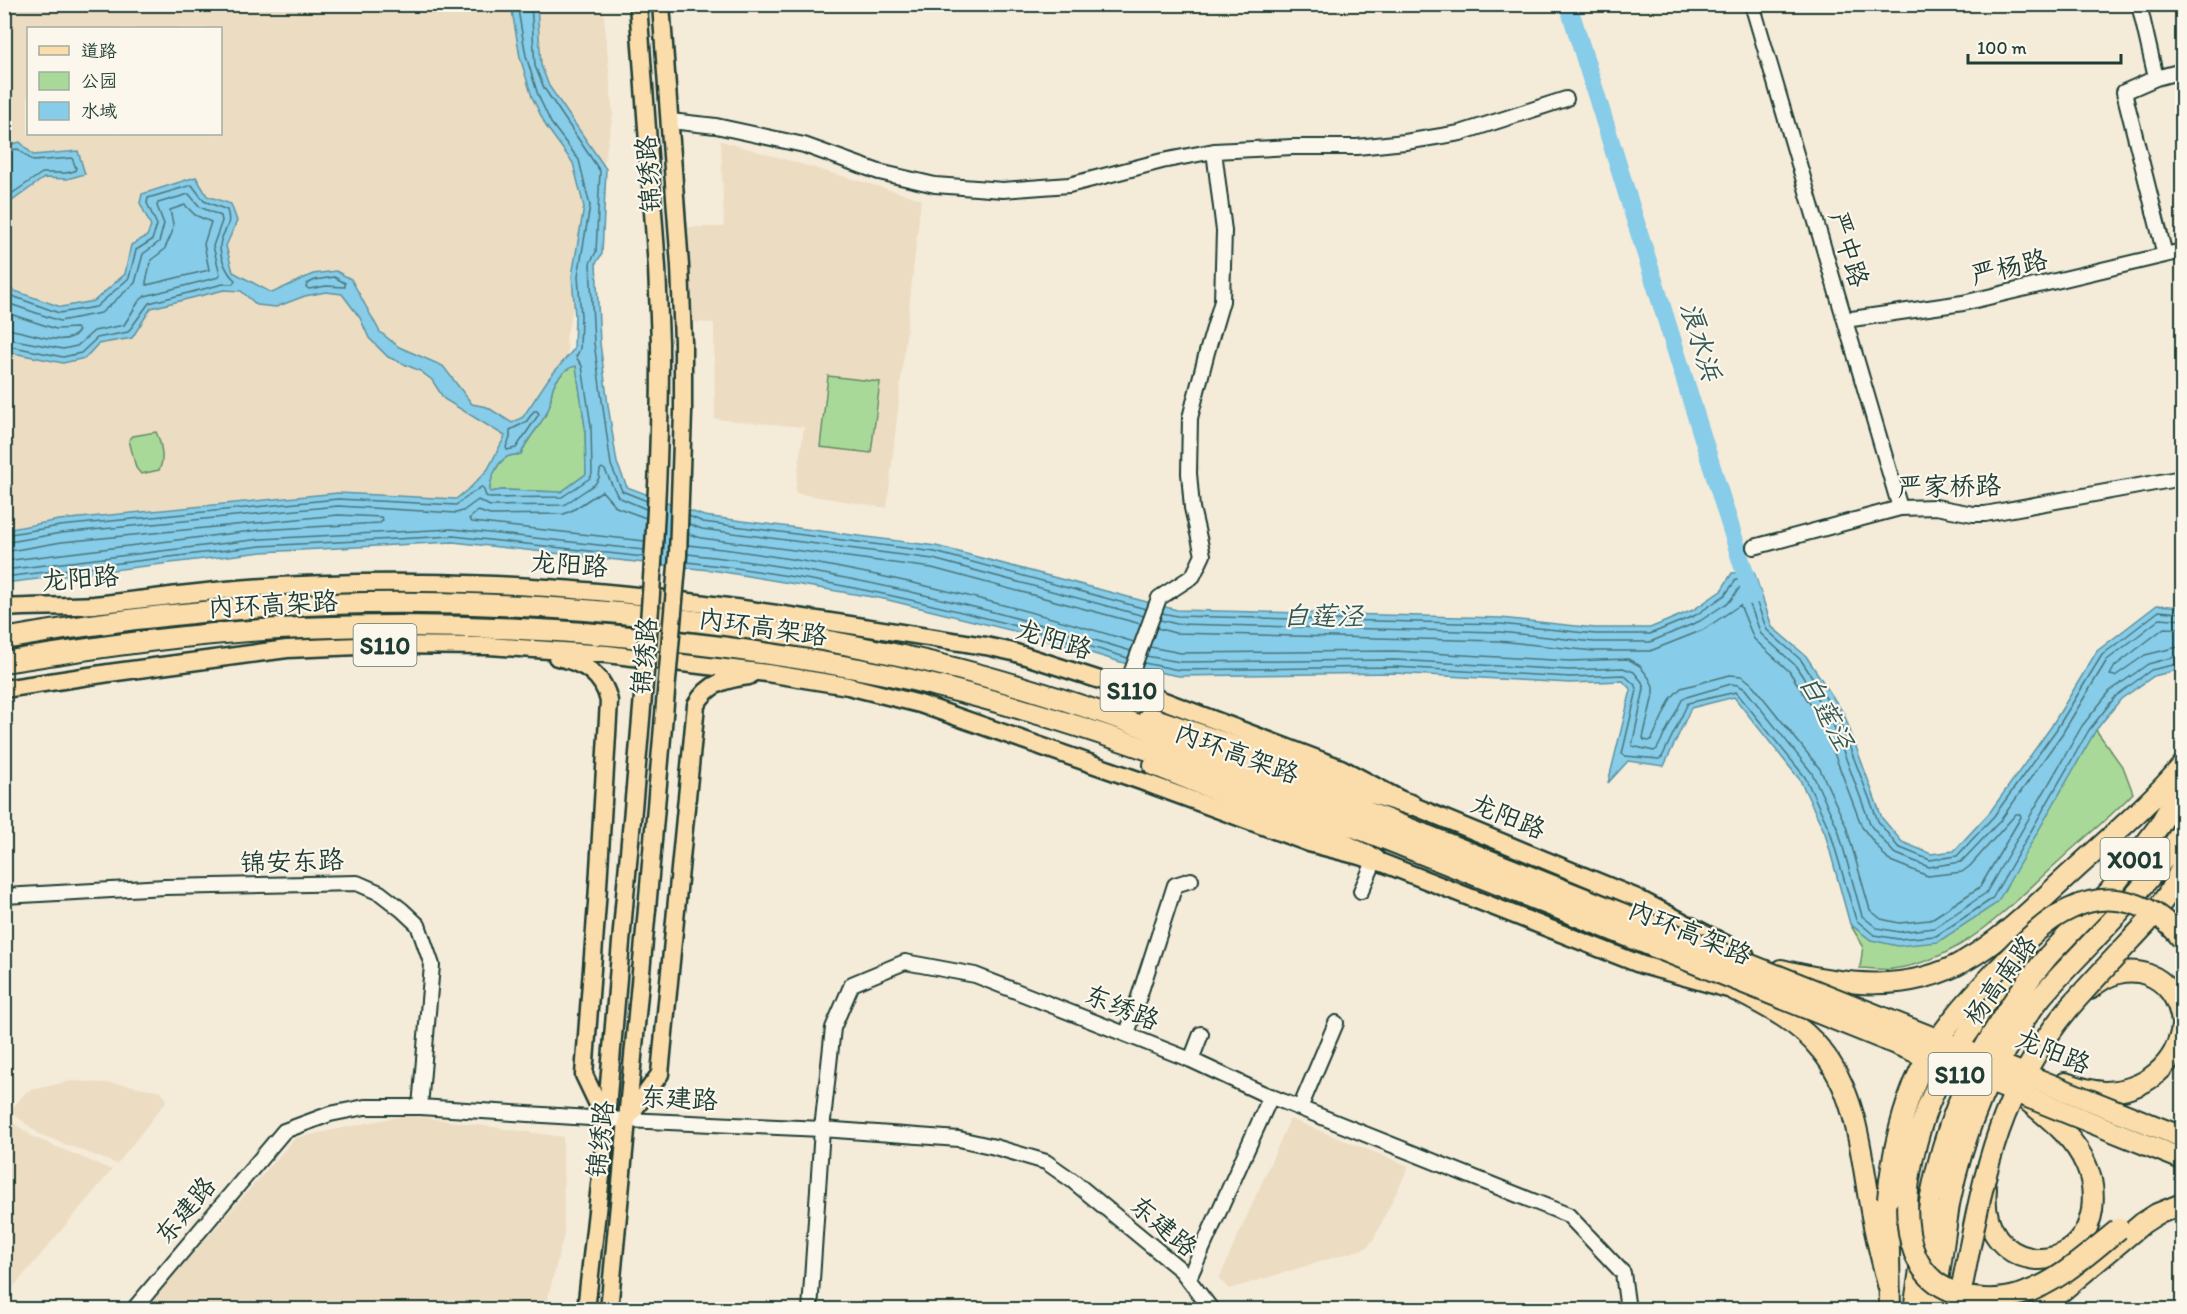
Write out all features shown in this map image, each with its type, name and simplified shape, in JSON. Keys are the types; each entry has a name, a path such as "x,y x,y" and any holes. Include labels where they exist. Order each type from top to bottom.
{"highway":[{"name":"内环高架路","path":"4,637 157,616 300,604 436,602 538,606 652,616 773,632 887,653 986,677 1168,737 2182,1159"},
{"name":"内环高架路","path":"4,662 112,645 239,632 301,628 436,626 526,629 692,644 832,664 933,685 982,697 1142,747 1234,780 1391,831 2182,1137"},
{"path":"4,674 239,632"},
{"path":"986,677 1079,697 1142,714 1411,805"},
{"path":"982,697 1315,830 1375,860"},
{"path":"1780,970 1838,981 1891,983 1926,977 1966,961 2009,929 2150,802 2182,766"},
{"name":"杨高南路","path":"1914,1310 1931,1196 1940,1155 1950,1122 1976,1061 2012,1002 2048,956 2109,892 2136,858 2159,826 2182,786"},
{"name":"杨高南路","path":"1934,1310 1949,1204 1959,1159 1968,1131 1998,1063 2008,1044 2041,997 2143,885 2182,831"},
{"path":"1957,1310 1989,1164 1999,1129 2011,1101 2038,1053 2068,1009 2147,924 2168,894 2182,867"},
{"path":"1890,1301 1888,1199 1896,1139 1906,1105 1921,1069 1955,1017 2025,941 2040,928 2070,909 2086,903 2105,900 2126,901 2146,907 2161,917 2182,939"},
{"path":"2048,956 1990,1006 1955,1050 1943,1072 1926,1112 1911,1165 1907,1218 1911,1243 1918,1262 1942,1287 1959,1295 1980,1299 2000,1299 2022,1294 2060,1275 2122,1233"},
{"path":"2056,1080 2103,1092 2121,1090 2145,1082 2169,1062 2178,1044 2182,1024 2181,1009 2175,994 2148,974 2131,972 2111,975 2094,985 2068,1009"},
{"path":"1735,990 1786,1018 1805,1033 1821,1049 1842,1082 1856,1125 1890,1301"},
{"path":"1989,1164 1985,1199 1986,1218 1993,1234 2006,1248 2025,1257 2037,1259 2052,1257 2077,1244 2091,1212 2093,1196 2092,1181 2086,1163 2066,1135 2028,1101"},
{"path":"2039,1310 2150,1209 2167,1203 2182,1202"}],"main road":[{"name":"锦绣路","path":"586,1310 655,553 660,343 657,267 638,4"},
{"name":"锦绣路","path":"609,1310 678,555 683,424 683,342 680,266 661,4"},
{"name":"龙阳路","path":"4,608 93,605 237,589 382,583 493,585 552,588 696,602 1013,652 1159,699 1341,768 1411,805 1637,898 1780,970 2182,1130"},
{"name":"S110","path":"4,689 302,647 383,645 463,645 607,654 767,673 858,688 920,704 1141,781 1309,843 1375,860 1616,956 1677,976 1735,990 1817,1017 2182,1164"},
{"path":"463,645 575,661 596,674 608,693 610,711 584,1075 605,1119"},
{"path":"627,1119 660,1074 696,705 708,688 718,682 767,673"}],"street":[{"name":"严中路","path":"1752,4 1900,508"},
{"path":"2139,4 2156,78"},
{"path":"2165,255 2124,92 2156,78 2182,71"},
{"path":"669,121 716,126 804,145 879,172 935,185 1004,190 1069,185 1162,161 1214,151 1292,147 1357,147 1405,142 1460,133 1566,99"},
{"path":"1132,671 1159,598 1193,576 1203,555 1192,508 1190,418 1206,352 1222,301 1224,231 1214,151"},
{"name":"严杨路","path":"1845,320 1963,303 2182,251"},
{"name":"严家桥路","path":"1754,547 1900,508 1936,507 1985,514 2182,478"},
{"path":"1361,891 1375,860"},
{"path":"1127,1034 1175,885 1191,880"},
{"name":"锦安东路","path":"4,896 165,887 357,883 380,893 418,926 432,965 420,1107"},
{"name":"东绣路","path":"810,1310 822,1129 833,1029 852,984 905,962 975,975 1127,1034 1300,1108 1568,1215 1623,1273 1628,1310"},
{"path":"1300,1108 1336,1023"},
{"path":"1191,1060 1201,1034"},
{"path":"1189,1278 1271,1096"},
{"name":"东建路","path":"133,1310 284,1131 330,1114 365,1107 420,1107 605,1119 822,1129 959,1139 995,1147 1046,1162 1073,1181 1189,1278 1212,1310"}],"shaded area":[{"path":"5,5 603,5 613,114 595,213 566,338 585,506 338,493 59,520 5,530"},
{"path":"721,141 921,199 887,508 795,493 804,427 715,419 714,323 693,322 688,227 724,227"},
{"path":"71,1081 121,1084 161,1091 167,1100 117,1164 39,1134 10,1111 27,1091"},
{"path":"406,1115 563,1137 564,1234 545,1309 144,1309 295,1138"},
{"path":"5,1117 33,1137 112,1170 5,1297"},
{"path":"1290,1119 1409,1166 1373,1240 1366,1248 1229,1289 1219,1279"}],"green space":[{"path":"576,365 585,427 586,474 561,492 502,490 490,492 492,478 497,468 507,457 521,454 548,410 555,383 564,372"},
{"path":"828,376 880,382 871,453 820,447"},
{"path":"156,432 162,451 161,466 159,470 141,474 136,468 129,440 133,436"},
{"path":"2096,730 2124,769 2133,793 2003,913 1963,943 1918,964 1888,970 1860,968 1863,946 1850,924 1871,940"}],"water":[{"name":"白莲泾","path":"511,5 537,5 541,65 549,86 606,169 602,254 596,263 600,343 617,463 627,487 704,516 936,546 1177,610 1501,618 1595,628 1650,628 1693,610 1721,591 1732,573 1754,572 1772,627 1806,656 1844,714 1882,818 1902,842 1931,854 1954,851 1990,812 2051,727 2097,651 2157,605 2182,607 2182,669 2154,676 2121,699 2096,730 1997,903 1938,942 1898,946 1871,940 1850,924 1825,833 1800,780 1734,697 1691,708 1664,766 1628,761 1608,783 1631,690 1623,681 1570,683 1394,673 1179,676 1147,670 1038,637 884,599 718,571 453,542 262,552 5,583 5,530 59,520 338,493 456,499 472,486 488,469 505,436 444,399 432,380 420,371 388,357 369,338 360,318 342,294 326,292 305,296 276,307 257,305 241,291 224,290 151,308 132,338 98,344 85,358 63,363 4,350 4,241 11,250 5,279 9,289 61,307 94,301 125,274 131,245 147,236 151,226 140,203 142,194 196,177 207,196 231,204 237,221 226,246 233,272 272,293 313,274 336,271 351,279 380,332 399,347 443,366 472,404 487,407 512,423 523,417 549,378 574,349 575,316 572,276 584,207 573,163 546,126 532,97 520,57","holes":["576,366 585,427 586,474 561,492 502,490 490,492 492,478 497,468 508,456 521,454 542,421 548,410 552,389 559,377"]},
{"path":"20,142 33,155 78,151 85,174 67,179 44,178 5,206 5,178 9,175 5,160 5,146"}],"waterway":[{"name":"浪水浜","path":"1568,4 1752,596"}]}
